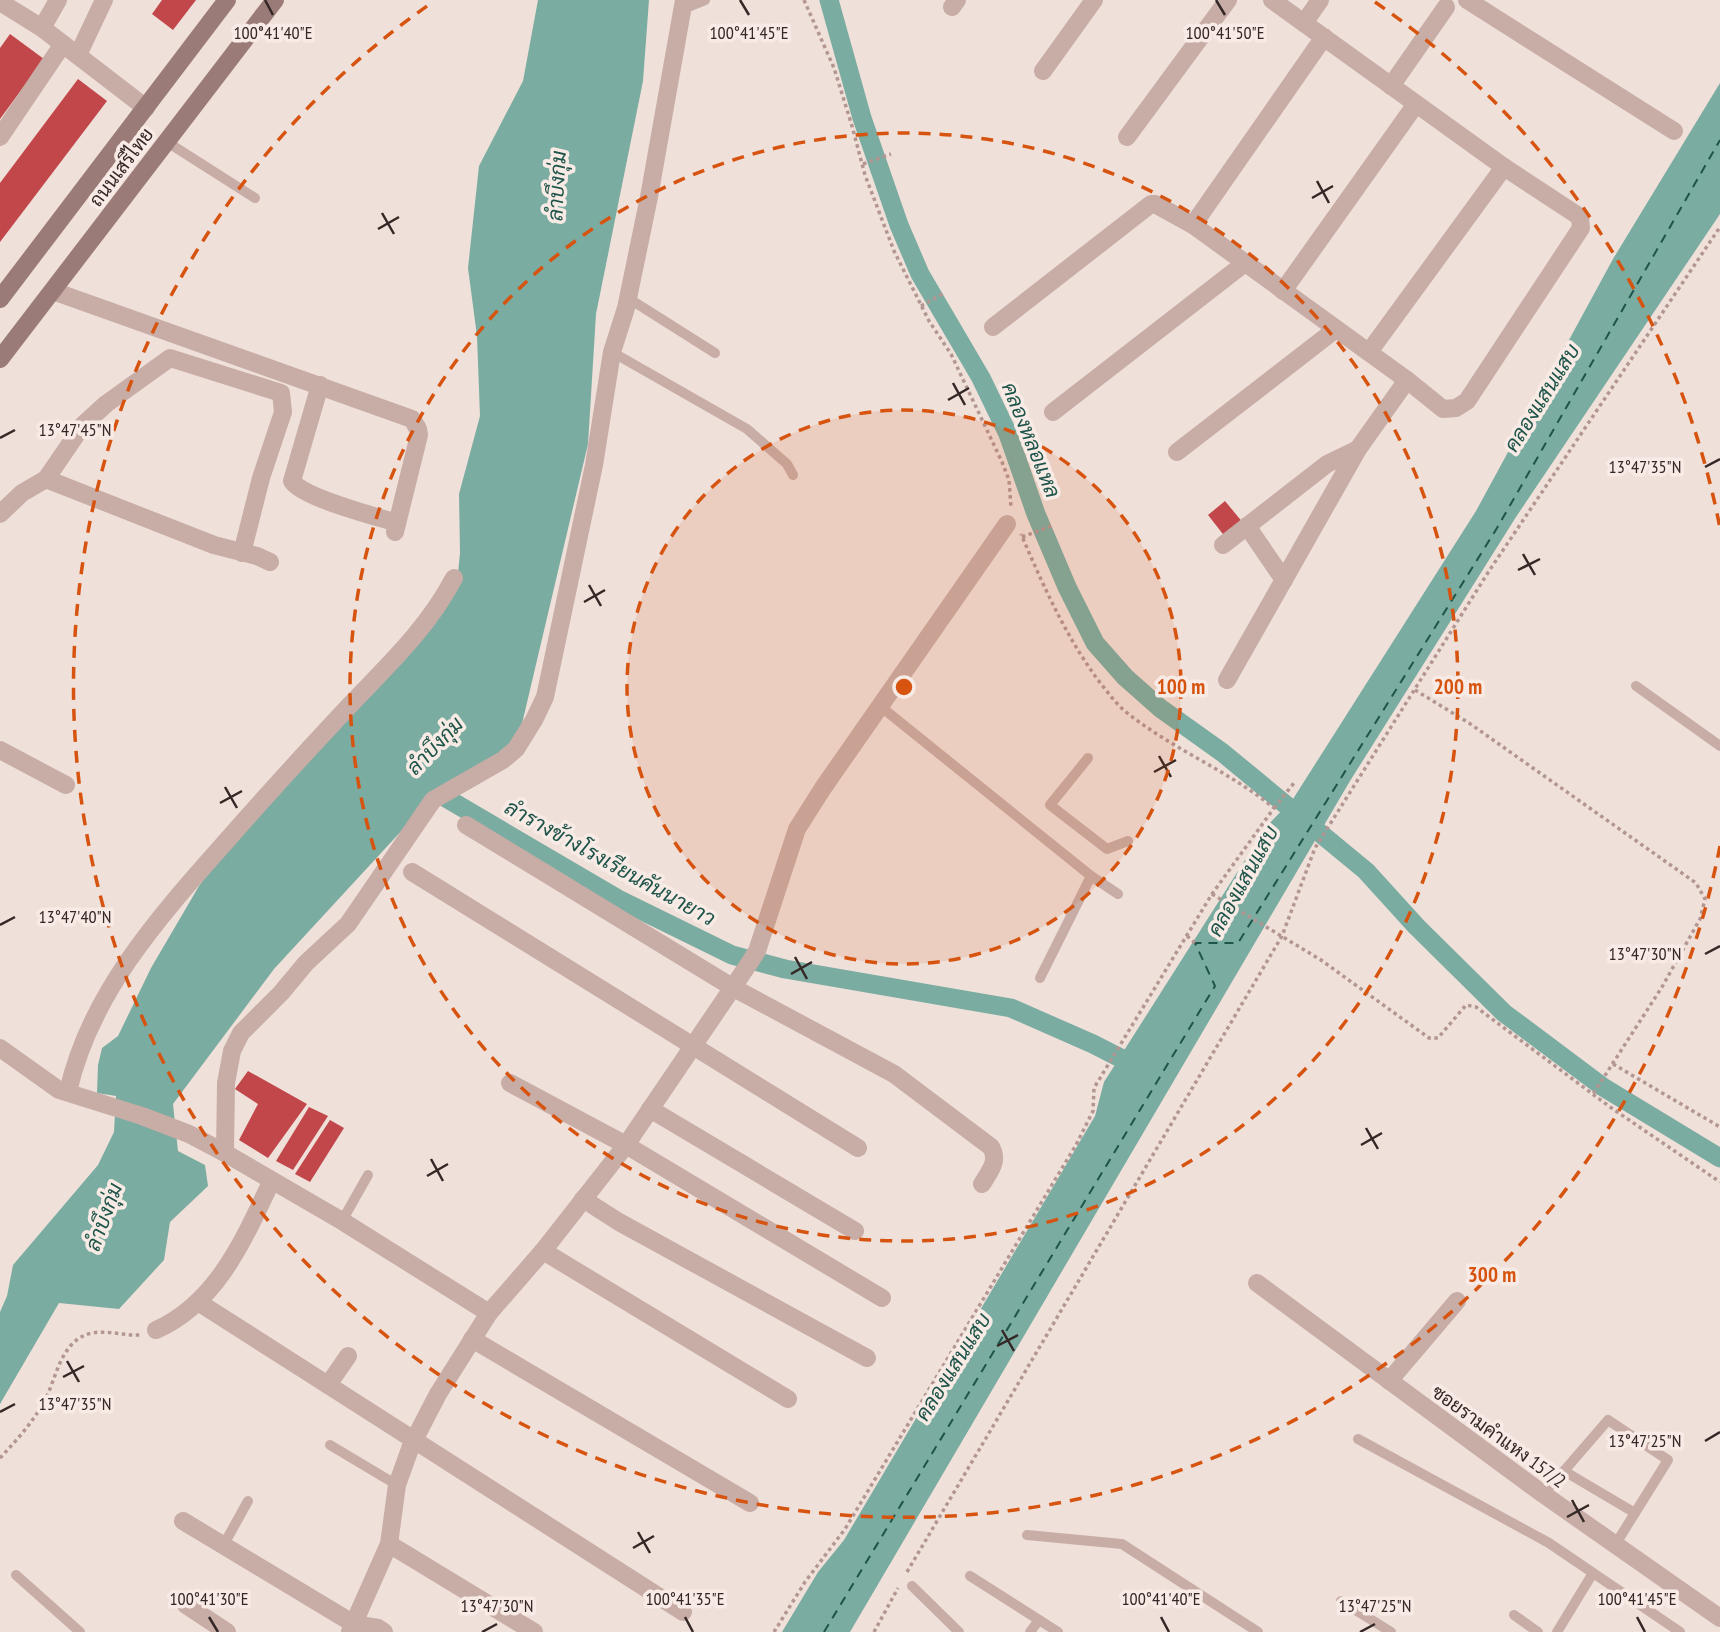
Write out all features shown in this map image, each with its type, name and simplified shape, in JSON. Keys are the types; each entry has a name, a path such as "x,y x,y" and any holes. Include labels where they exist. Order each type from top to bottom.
{"main road":[{"name":"ถนนเสรีไทย","path":"0,299 227,0"},
{"name":"ถนนเสรีไทย","path":"0,359 275,0"}],"street":[{"path":"41,28 58,0"},
{"path":"0,136 70,49 104,0"},
{"path":"1043,71 1094,0"},
{"path":"1127,136 1228,0"},
{"path":"993,327 1151,204 1160,205 1193,225 1443,409 1456,408 1467,401 1581,228 1580,217 1504,167 1272,0"},
{"path":"1304,23 1320,0"},
{"path":"1467,0 1674,131"},
{"path":"0,2 70,49 146,108"},
{"path":"225,1153 226,1083 232,1051 241,1033 306,963 348,924 391,865 430,803 513,752 526,736 545,697 594,465 611,352 628,298 649,197 683,5"},
{"path":"1391,86 1446,7"},
{"path":"1193,225 1324,37"},
{"path":"1283,290 1416,104"},
{"path":"1369,352 1504,167"},
{"path":"1053,412 1245,263"},
{"path":"53,290 320,385 407,417 417,425 419,435 396,528 310,495 292,481 320,385"},
{"path":"1177,452 1336,329"},
{"path":"0,514 22,493 46,479 83,425 106,404 170,358 281,393 283,412 261,478 243,553"},
{"path":"1227,680 1357,449 1407,380"},
{"path":"1223,545 1326,464 1357,449"},
{"path":"46,479 214,545 270,562"},
{"path":"352,1628 389,1544 397,1485 414,1438 438,1394 489,1313 543,1251 626,1145 753,958 797,829 880,706 1012,521"},
{"path":"1247,526 1284,580"},
{"path":"71,1093 81,1047 99,1008 143,938 183,888 260,802 417,635 454,578"},
{"path":"0,750 65,785"},
{"path":"466,825 732,987 894,1074 991,1147 995,1154 995,1163 982,1184"},
{"path":"412,872 858,1148"},
{"path":"0,1048 59,1090 189,1134 225,1153 342,1221 489,1313"},
{"path":"510,1083 626,1145 882,1298"},
{"path":"650,1109 855,1231"},
{"path":"156,1330 170,1324 198,1302 220,1277 245,1236 271,1182"},
{"path":"583,1199 619,1222 867,1358"},
{"path":"543,1251 788,1399"},
{"name":"ซอยรามคำแหง 157/2","path":"1257,1283 1543,1494 1720,1618"},
{"path":"1389,1381 1457,1301"},
{"path":"198,1302 683,1612"},
{"path":"472,1339 750,1503"},
{"path":"328,1385 348,1356"},
{"path":"183,1521 352,1628 378,1628 384,1632"},
{"path":"389,1544 534,1632"},
{"path":"186,1605 227,1632"}],"lane":[{"path":"683,5 705,0"},
{"path":"167,142 255,198"},
{"path":"628,298 715,354"},
{"path":"611,352 747,429 788,464 793,475"},
{"path":"1636,686 1720,746"},
{"path":"880,706 1091,876 1118,894"},
{"path":"1087,758 1048,807 1107,849 1116,848 1128,841"},
{"path":"1029,826 1037,818"},
{"path":"1040,978 1091,876"},
{"path":"342,1221 368,1175"},
{"path":"1543,1494 1608,1420 1668,1460 1615,1545"},
{"path":"1358,1439 1549,1543 1680,1632"},
{"path":"330,1446 397,1485"},
{"path":"1564,1471 1635,1513"},
{"path":"223,1546 248,1501"},
{"path":"1027,1535 1122,1544 1258,1632"},
{"path":"1557,1632 1593,1573"},
{"path":"16,1575 80,1632"},
{"path":"970,1576 1058,1632"},
{"path":"912,1586 959,1632"},
{"path":"1341,1601 1391,1632"},
{"path":"1514,1615 1538,1632"},
{"path":"1030,1632 1039,1620"}],"path":[{"path":"804,0 834,68 865,175 894,251 921,306 951,354 1002,462 1009,480 1012,521 1062,625 1087,665 1118,706 1161,738 1274,808"},
{"path":"863,164 891,154"},
{"path":"905,1577 1282,936 1315,848 1489,571 1720,227"},
{"path":"921,306 944,293"},
{"path":"1022,537 1051,526"},
{"path":"1415,690 1469,723 1696,883 1703,893 1705,899 1700,919 1687,947 1594,1092"},
{"path":"774,1632 805,1582 845,1529 1076,1145 1093,1111 1094,1088 1116,1050 1214,895 1294,783"},
{"path":"1214,895 1321,960 1429,1038 1438,1038 1466,1005 1476,1007 1720,1182"},
{"path":"1187,936 1195,943"},
{"path":"1611,1066 1720,1127"},
{"path":"0,1458 45,1401 61,1358 75,1341 91,1333 139,1336 156,1330"},
{"path":"873,1632 898,1588"}],"water":[{"name":"ลำบึงกุ่ม","path":"538,0 649,0 643,81 596,314 588,444 517,745 417,814 274,969 173,1104 178,1151 205,1165 208,1186 170,1222 164,1260 119,1309 59,1303 0,1404 0,1312 7,1296 13,1265 98,1165 114,1132 116,1096 97,1093 102,1048 118,1036 151,968 199,886 246,822 457,583 460,553 459,494 480,416 477,336 468,268 479,166 523,81"},
{"name":"คลองแสนแสบ","path":"1720,83 1720,214 1516,517 1350,781 850,1632 782,1632 818,1572 844,1540 1095,1116 1104,1082 1266,827 1293,799 1476,511 1613,259"}],"building":[{"path":"162,0 196,0 173,30 152,14"},
{"path":"10,34 44,59 0,119 0,48"},
{"path":"78,79 107,101 0,242 0,183"},
{"path":"1225,501 1244,524 1226,538 1208,515"},
{"path":"248,1071 307,1104 268,1158 239,1140 258,1104 235,1089"},
{"path":"309,1107 328,1116 293,1170 276,1161"},
{"path":"330,1120 344,1128 310,1182 295,1174"}],"waterway":[{"name":"คลองหลอแหล","path":"829,0 862,118 899,225 920,274 981,378 1008,434 1036,514 1067,587 1095,643 1125,677 1160,708 1223,753 1366,871 1416,926 1504,1013 1603,1087 1720,1158"},
{"name":"ลำรางข้างโรงเรียนคันนายาว","path":"429,788 618,899 732,955 785,969 1011,1008 1142,1069"}],"ferry route":[{"path":"824,1632 1215,986 1195,943 1238,943 1497,528 1720,140"}]}
